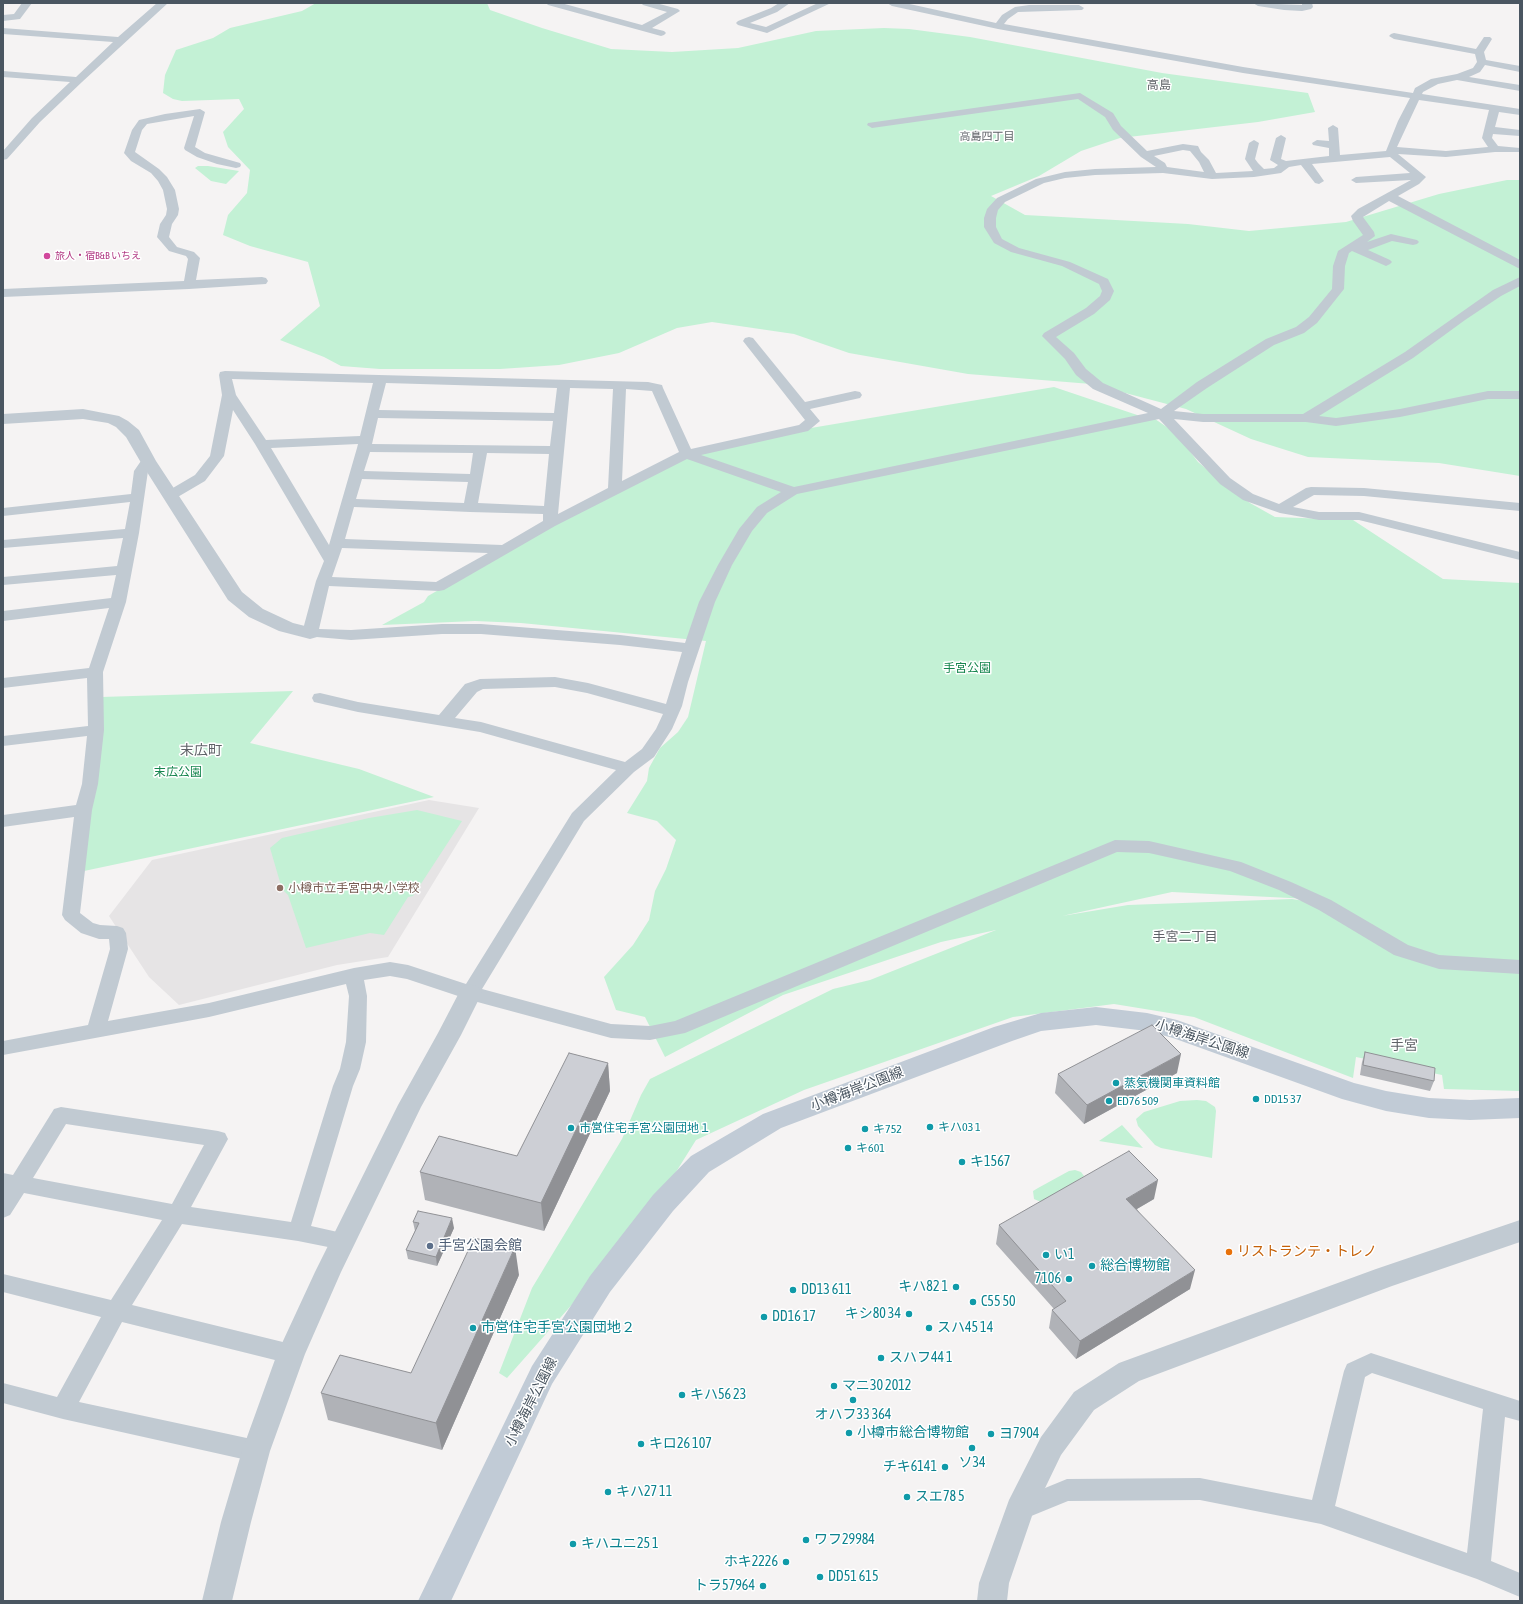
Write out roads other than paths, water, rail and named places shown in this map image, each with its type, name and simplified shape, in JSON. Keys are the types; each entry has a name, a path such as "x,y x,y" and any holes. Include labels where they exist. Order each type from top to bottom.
{"main road":[{"name":"小樽海岸公園線","path":"434,1601 542,1375 600,1284 663,1203 700,1164 772,1121 1010,1032 1041,1022 1096,1016 1147,1022 1177,1028 1351,1092 1386,1101 1436,1108 1470,1110 1520,1108"}],"street":[{"path":"3,18 17,17 27,3"},
{"path":"149,3 163,4"},
{"path":"551,3 661,33"},
{"path":"644,28 675,11 646,3"},
{"path":"785,3 774,10 741,23 767,30 826,3"},
{"path":"1258,3 1302,8 1308,7 1307,3"},
{"path":"3,157 36,120 121,40 163,4"},
{"path":"898,4 998,26 1243,70 1351,87 1416,95 1520,112"},
{"path":"998,26 1005,17 1015,10 1029,8 1079,8"},
{"path":"774,10 798,16"},
{"path":"3,31 121,40"},
{"path":"1394,36 1480,57 1520,69"},
{"path":"1459,78 1477,70 1487,39"},
{"path":"3,74 78,80"},
{"path":"1392,152 1403,121 1419,90 1435,81 1459,78 1520,88"},
{"path":"872,125 1080,96 1109,115 1117,128 1145,155 1161,165 1163,170"},
{"path":"1494,149 1487,138 1495,108"},
{"path":"190,285 194,258 190,254 173,249 163,237 166,224 174,209 169,190 163,179 155,171 135,159 129,153 137,130 143,122 200,112 189,148 201,155 221,162 236,165"},
{"path":"1332,128 1335,159"},
{"path":"1489,130 1520,133"},
{"path":"1281,138 1275,160 1285,165"},
{"path":"1254,142 1250,159 1261,177"},
{"path":"1317,143 1334,145"},
{"path":"1145,155 1184,147 1194,148 1196,153 1204,160 1212,176"},
{"path":"1517,150 1494,149 1446,154 1392,152 1285,165 1277,171 1261,177 1212,176 1194,179 1163,170 1095,172 1065,176 1040,181 1001,200 993,209 990,218 990,228 998,241 1015,250 1066,264 1104,282 1108,291 1106,297 1090,311 1048,336 1070,356 1081,372 1098,386 1162,414 1225,481 1248,497 1280,508 1319,516 1359,516 1520,556"},
{"path":"1392,152 1419,176"},
{"path":"1304,162 1319,181"},
{"path":"1356,180 1419,176"},
{"path":"1354,248 1369,236 1368,232 1357,216 1415,182 1421,177 1419,176"},
{"path":"1389,196 1520,265"},
{"path":"1162,414 1202,385 1270,342 1300,330 1313,320 1338,289 1339,266 1344,251 1392,237 1413,242"},
{"path":"1354,248 1386,262"},
{"path":"3,294 262,281"},
{"path":"1306,418 1409,355 1460,317 1497,293 1520,281"},
{"path":"323,581 439,587 504,549 550,517 615,490 686,454 803,428 813,421 749,341"},
{"path":"171,495 200,478 217,456 229,395 225,375 648,386 657,388 686,454 793,491"},
{"path":"310,632 323,581 331,562 365,444 380,380"},
{"path":"550,517 564,384"},
{"path":"615,490 620,385"},
{"path":"229,395 262,444 331,562"},
{"path":"802,407 855,395"},
{"path":"217,1601 236,1522 256,1451 291,1354 343,1241 410,1104 449,1035 470,993 578,817 628,768 648,753 664,729 672,711 707,602 725,565 746,529 762,510 793,491 1162,414 1203,418 1306,418 1336,422 1400,413 1488,395 1520,395"},
{"path":"3,418 83,414 113,419 122,424 133,434 148,461 235,596 256,613 286,627 310,632 351,635 442,629 481,629 620,640 692,649"},
{"path":"372,414 560,417"},
{"path":"262,444 365,444 481,449 556,450"},
{"path":"470,508 481,449"},
{"path":"96,1031 119,949 117,933 99,932 87,928 70,915 83,810 90,784 96,730 95,672 118,602 132,533 141,471 148,461"},
{"path":"356,475 476,478"},
{"path":"1280,508 1311,491 1364,492 1520,507"},
{"path":"3,512 138,497"},
{"path":"348,503 470,508 550,517"},
{"path":"3,544 132,533"},
{"path":"336,543 504,549"},
{"path":"3,581 124,570"},
{"path":"3,616 118,602"},
{"path":"3,683 95,672"},
{"path":"443,721 471,688 480,684 555,682 588,688 672,711"},
{"path":"320,698 358,707 481,727 628,768"},
{"path":"3,741 96,730"},
{"path":"3,822 83,810"},
{"path":"3,1048 209,1010 354,975 390,969 408,972 470,993 611,1031 650,1033 678,1028 1115,846 1149,847 1235,866 1285,886 1325,905 1401,950 1432,960 1447,963 1520,967"},
{"path":"298,1232 343,1086 350,1069 356,1042 358,996 354,975"},
{"path":"3,1209 11,1182 61,1115 218,1139 177,1214 116,1311 64,1409"},
{"path":"11,1182 177,1214 298,1232 343,1241"},
{"path":"992,1601 994,1583 1019,1510 1051,1446 1084,1401 1129,1372 1385,1277 1520,1231"},
{"path":"3,1283 291,1354"},
{"path":"1321,1513 1355,1371 1371,1363 1520,1411"},
{"path":"3,1392 64,1409 256,1451"},
{"path":"1478,1568 1495,1403"},
{"path":"1019,1510 1067,1490 1200,1488 1321,1513 1478,1568 1520,1585"}],"place":[{"name":"旅人・宿B&B いちえ","path":"47,256"},
{"name":"小樽市立手宮中央小学校","path":"280,888"},
{"name":"蒸気機関車資料館","path":"1116,1083"},
{"name":"DD15 37","path":"1256,1099"},
{"name":"ED76 509","path":"1109,1101"},
{"name":"キハ03 1","path":"930,1127"},
{"name":"市営住宅手宮公園団地１","path":"571,1128"},
{"name":"キ752","path":"865,1129"},
{"name":"キ601","path":"848,1148"},
{"name":"キ1567","path":"962,1162"},
{"name":"手宮公園会館","path":"430,1246"},
{"name":"リストランテ・トレノ","path":"1229,1252"},
{"name":"い1","path":"1046,1255"},
{"name":"総合博物館","path":"1092,1266"},
{"name":"7106","path":"1069,1279"},
{"name":"キハ82 1","path":"956,1287"},
{"name":"DD13 611","path":"793,1290"},
{"name":"C55 50","path":"973,1302"},
{"name":"キシ80 34","path":"909,1314"},
{"name":"DD16 17","path":"764,1317"},
{"name":"市営住宅手宮公園団地２","path":"473,1328"},
{"name":"スハ45 14","path":"929,1328"},
{"name":"スハフ44 1","path":"881,1358"},
{"name":"マニ30 2012","path":"834,1386"},
{"name":"キハ56 23","path":"682,1395"},
{"name":"オハフ33 364","path":"853,1400"},
{"name":"小樽市総合博物館","path":"849,1433"},
{"name":"ヨ7904","path":"991,1434"},
{"name":"キロ26 107","path":"641,1444"},
{"name":"ソ34","path":"972,1448"},
{"name":"チキ6141","path":"945,1467"},
{"name":"キハ27 11","path":"608,1492"},
{"name":"スエ78 5","path":"907,1497"},
{"name":"ワフ29984","path":"806,1540"},
{"name":"キハユニ25 1","path":"573,1544"},
{"name":"ホキ2226","path":"786,1562"},
{"name":"DD51 615","path":"820,1577"},
{"name":"トラ57964","path":"763,1586"}],"district":[{"name":"高島","path":"1159,85"},
{"name":"高島四丁目","path":"987,137"},
{"name":"末広町","path":"201,751"},
{"name":"手宮二丁目","path":"1185,937"},
{"name":"手宮","path":"1404,1046"}],"park label":[{"name":"手宮公園","path":"967,668"},
{"name":"末広公園","path":"178,772"}]}
